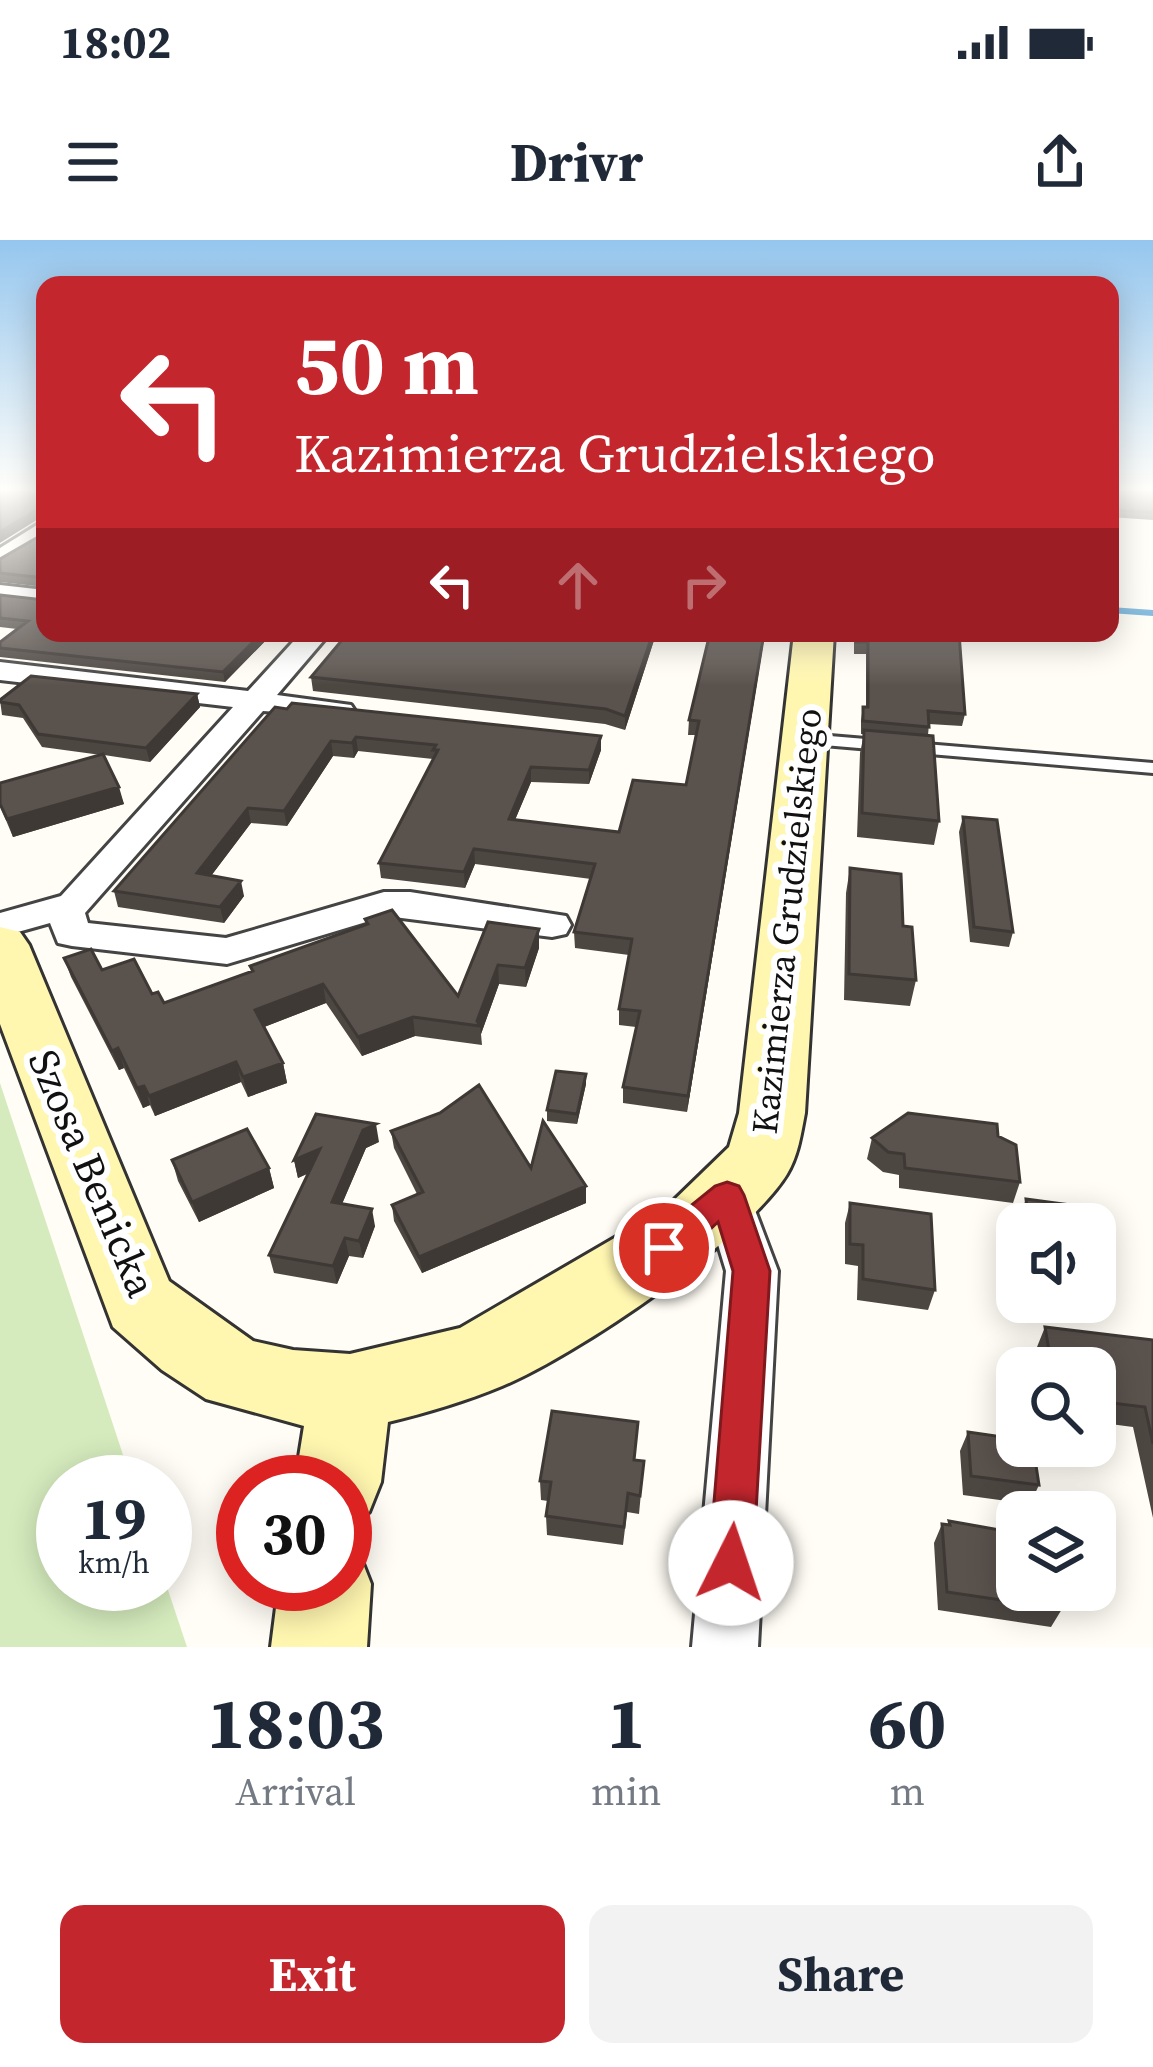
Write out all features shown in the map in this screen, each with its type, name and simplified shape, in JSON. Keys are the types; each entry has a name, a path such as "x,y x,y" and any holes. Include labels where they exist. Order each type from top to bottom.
{"street":[{"path":"0,593 36,597"},
{"path":"0,925 74,904 308,642"},
{"name":"Kazimierza Grudzielskiego","path":"350,1392 478,1359 692,1229 760,1160 772,1113 813,642"},
{"path":"0,670 381,715"},
{"path":"64,907 72,934 227,951 384,904 553,925"},
{"name":"Szosa Benicka","path":"0,945 15,1026 140,1303 190,1346 236,1373 293,1388 350,1392"},
{"path":"725,1647 752,1271 727,1195"},
{"path":"342,1455 350,1392"},
{"path":"320,1647 323,1611"}],"lane":[{"path":"806,739 1153,768"}],"green space":[{"path":"0,1083 123,1455 36,1455 36,1611 175,1611 187,1647 0,1647"}],"building":[{"path":"36,555 36,577 0,573 0,559"},
{"path":"0,595 36,599 36,642 253,642 223,672 0,648 0,642 28,621 0,618"},
{"path":"340,642 650,642 625,716 606,709 311,677"},
{"path":"708,642 763,642 688,1096 623,1087 640,1011 619,1009 632,939 574,932 595,864 474,849 464,872 379,863 438,750 433,750 436,745 356,737 352,743 331,741 284,811 248,808 197,873 241,881 220,907 114,891 275,707 287,709 292,703 601,736 589,770 531,767 509,819 619,832 633,780 686,785 699,721 689,720"},
{"path":"868,642 960,642 965,714 928,711 929,727 863,721 863,707 868,707"},
{"path":"31,676 197,694 146,748 38,734 19,705 0,702"},
{"path":"864,730 933,736 939,821 862,813"},
{"path":"103,754 119,787 7,819 0,804 0,783"},
{"path":"963,817 997,820 1013,932 974,927"},
{"path":"850,868 901,874 903,926 912,927 916,980 849,974"},
{"path":"392,910 458,996 488,922 539,929 525,968 498,965 477,1021 480,1026 413,1017 358,1037 323,984 255,1010 283,1063 243,1077 236,1062 149,1096 144,1086 137,1088 118,1048 112,1051 64,958 91,949 102,970 134,959 152,994 158,992 164,1003 253,971 250,966 368,924 365,919"},
{"path":"556,1071 586,1074 577,1114 547,1110"},
{"path":"479,1085 531,1168 543,1121 586,1186 419,1257 392,1205 423,1192 391,1131 440,1113"},
{"path":"908,1113 997,1124 998,1136 1016,1145 1020,1182 905,1168 904,1154 888,1152 872,1138"},
{"path":"316,1114 376,1124 363,1130 332,1202 372,1209 359,1241 345,1238 333,1266 269,1255 320,1149 294,1160"},
{"path":"247,1129 269,1168 192,1202 172,1160"},
{"path":"850,1203 931,1214 935,1290 863,1279 863,1245 850,1244"},
{"path":"1045,1327 1153,1340 1153,1444 1145,1407 1116,1404 1116,1347 1048,1347"},
{"path":"552,1411 638,1422 634,1460 644,1461 640,1496 628,1493 624,1527 546,1516 551,1482 540,1481"},
{"path":"968,1432 996,1436 996,1467 1036,1467 1039,1485 971,1476"},
{"path":"949,1521 996,1529 996,1599 947,1592 942,1524 950,1525"}],"waterway":[{"path":"1119,611 1153,613"}],"route":[{"path":"664,1248 727,1195 752,1271 731,1563"}]}
